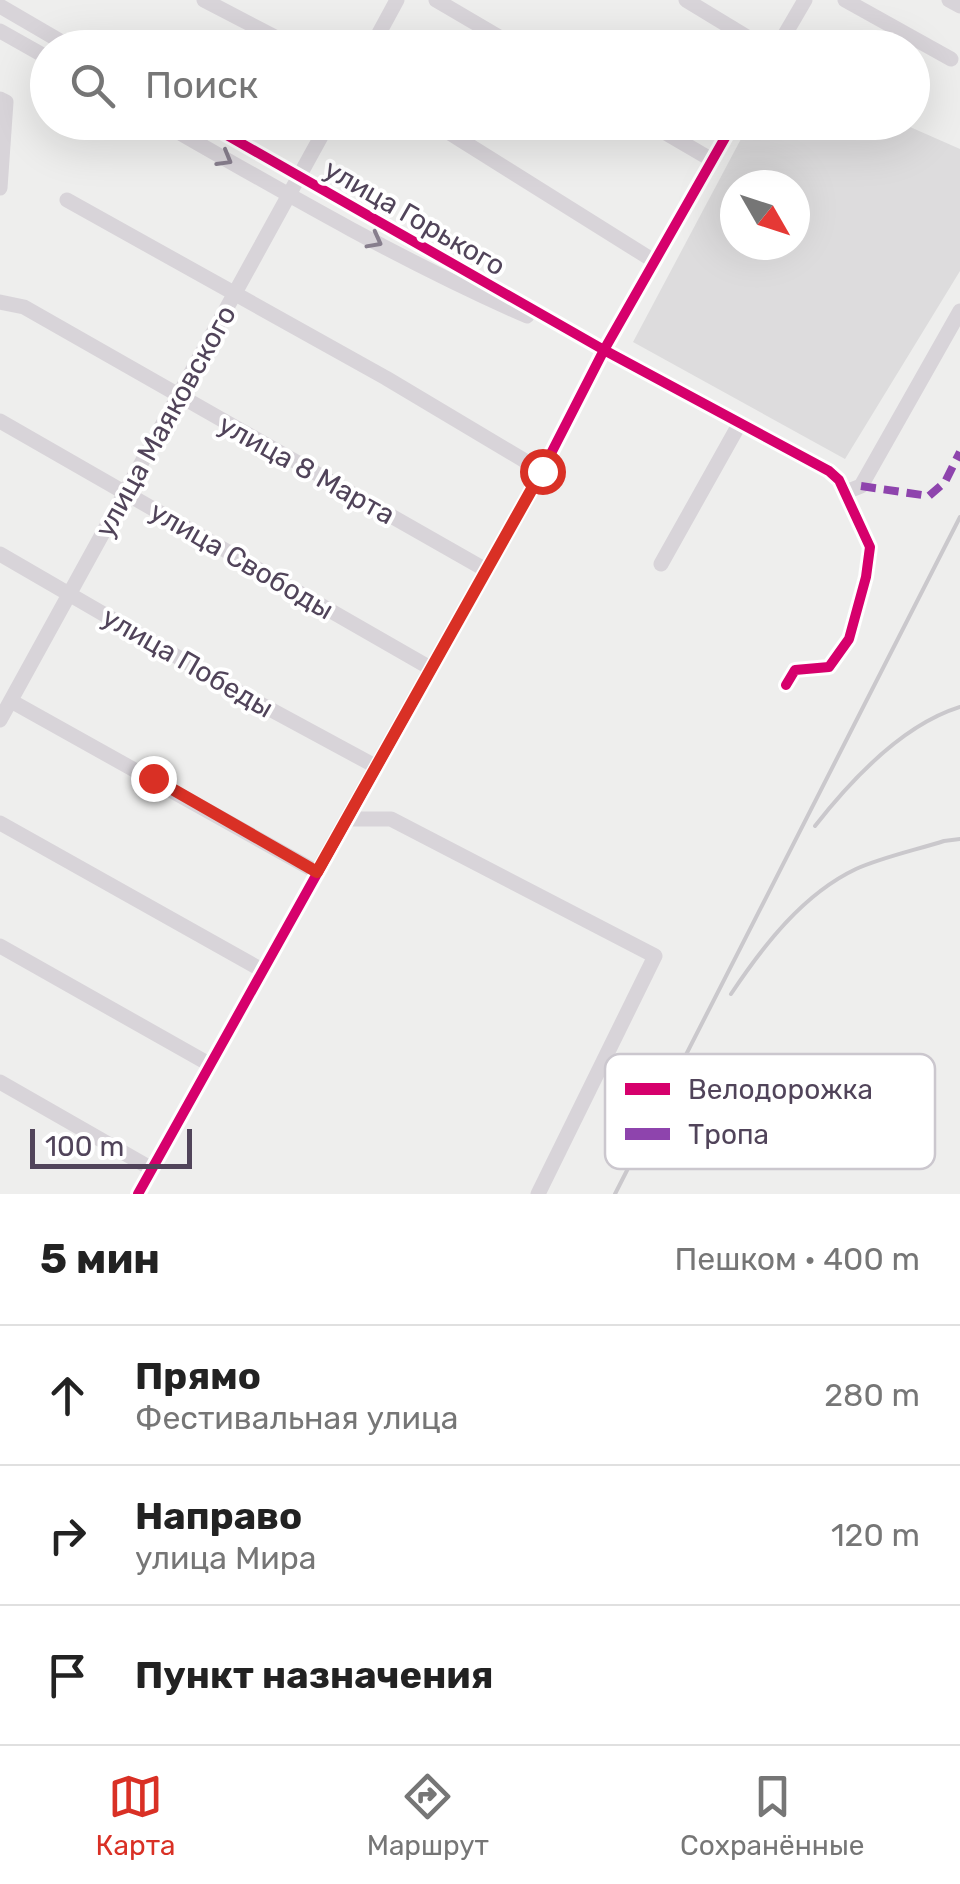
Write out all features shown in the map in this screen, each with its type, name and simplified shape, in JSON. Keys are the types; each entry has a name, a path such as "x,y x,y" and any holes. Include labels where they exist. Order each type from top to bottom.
{"street":[{"path":"204,0 262,30"},
{"path":"381,30 397,0"},
{"path":"436,0 487,30"},
{"path":"686,0 735,30"},
{"path":"788,30 805,0"},
{"path":"845,0 898,30"},
{"path":"0,6 41,30"},
{"path":"0,31 30,48"},
{"path":"930,48 950,59"},
{"path":"0,99 6,102 0,188"},
{"name":"улица Горького","path":"191,140 464,289 604,350"},
{"name":"улица Горького","path":"235,140 604,350"},
{"name":"улица Маяковского","path":"5,707 319,140"},
{"path":"461,140 654,261"},
{"path":"678,140 712,160"},
{"path":"138,1194 724,140"},
{"path":"67,200 386,378 542,471"},
{"name":"улица 8 Марта","path":"0,302 24,307 486,570"},
{"path":"846,492 860,486 960,311"},
{"path":"604,350 829,471 846,492 870,546 850,639 829,667 794,670 786,685"},
{"name":"улица Свободы","path":"0,421 432,669"},
{"path":"661,564 740,423"},
{"name":"улица Победы","path":"0,554 231,688 377,767"},
{"path":"5,707 317,872"},
{"path":"348,819 391,819 655,956 607,1054"},
{"path":"0,823 262,970"},
{"path":"0,946 209,1064"},
{"path":"538,1194 605,1058"},
{"path":"0,1082 152,1168"}],"shaded area":[{"path":"930,136 960,149 960,271 845,459 633,342 720,178 720,260 810,260 810,170 724,170 740,140 930,140"}],"railway":[{"path":"686,1054 960,517"},
{"path":"815,826 861,773 898,740 960,707"},
{"path":"731,994 786,923 819,892 877,861 960,839"},
{"path":"615,1194 628,1169"}],"marked path":[{"path":"861,486 929,496 945,482 960,452"}],"cycle path":[{"path":"236,140 839,480 870,547 866,577 849,639 829,667 795,670 786,685"},
{"path":"138,1194 724,140"}],"route":[{"path":"153,778 317,872 542,471"}]}
